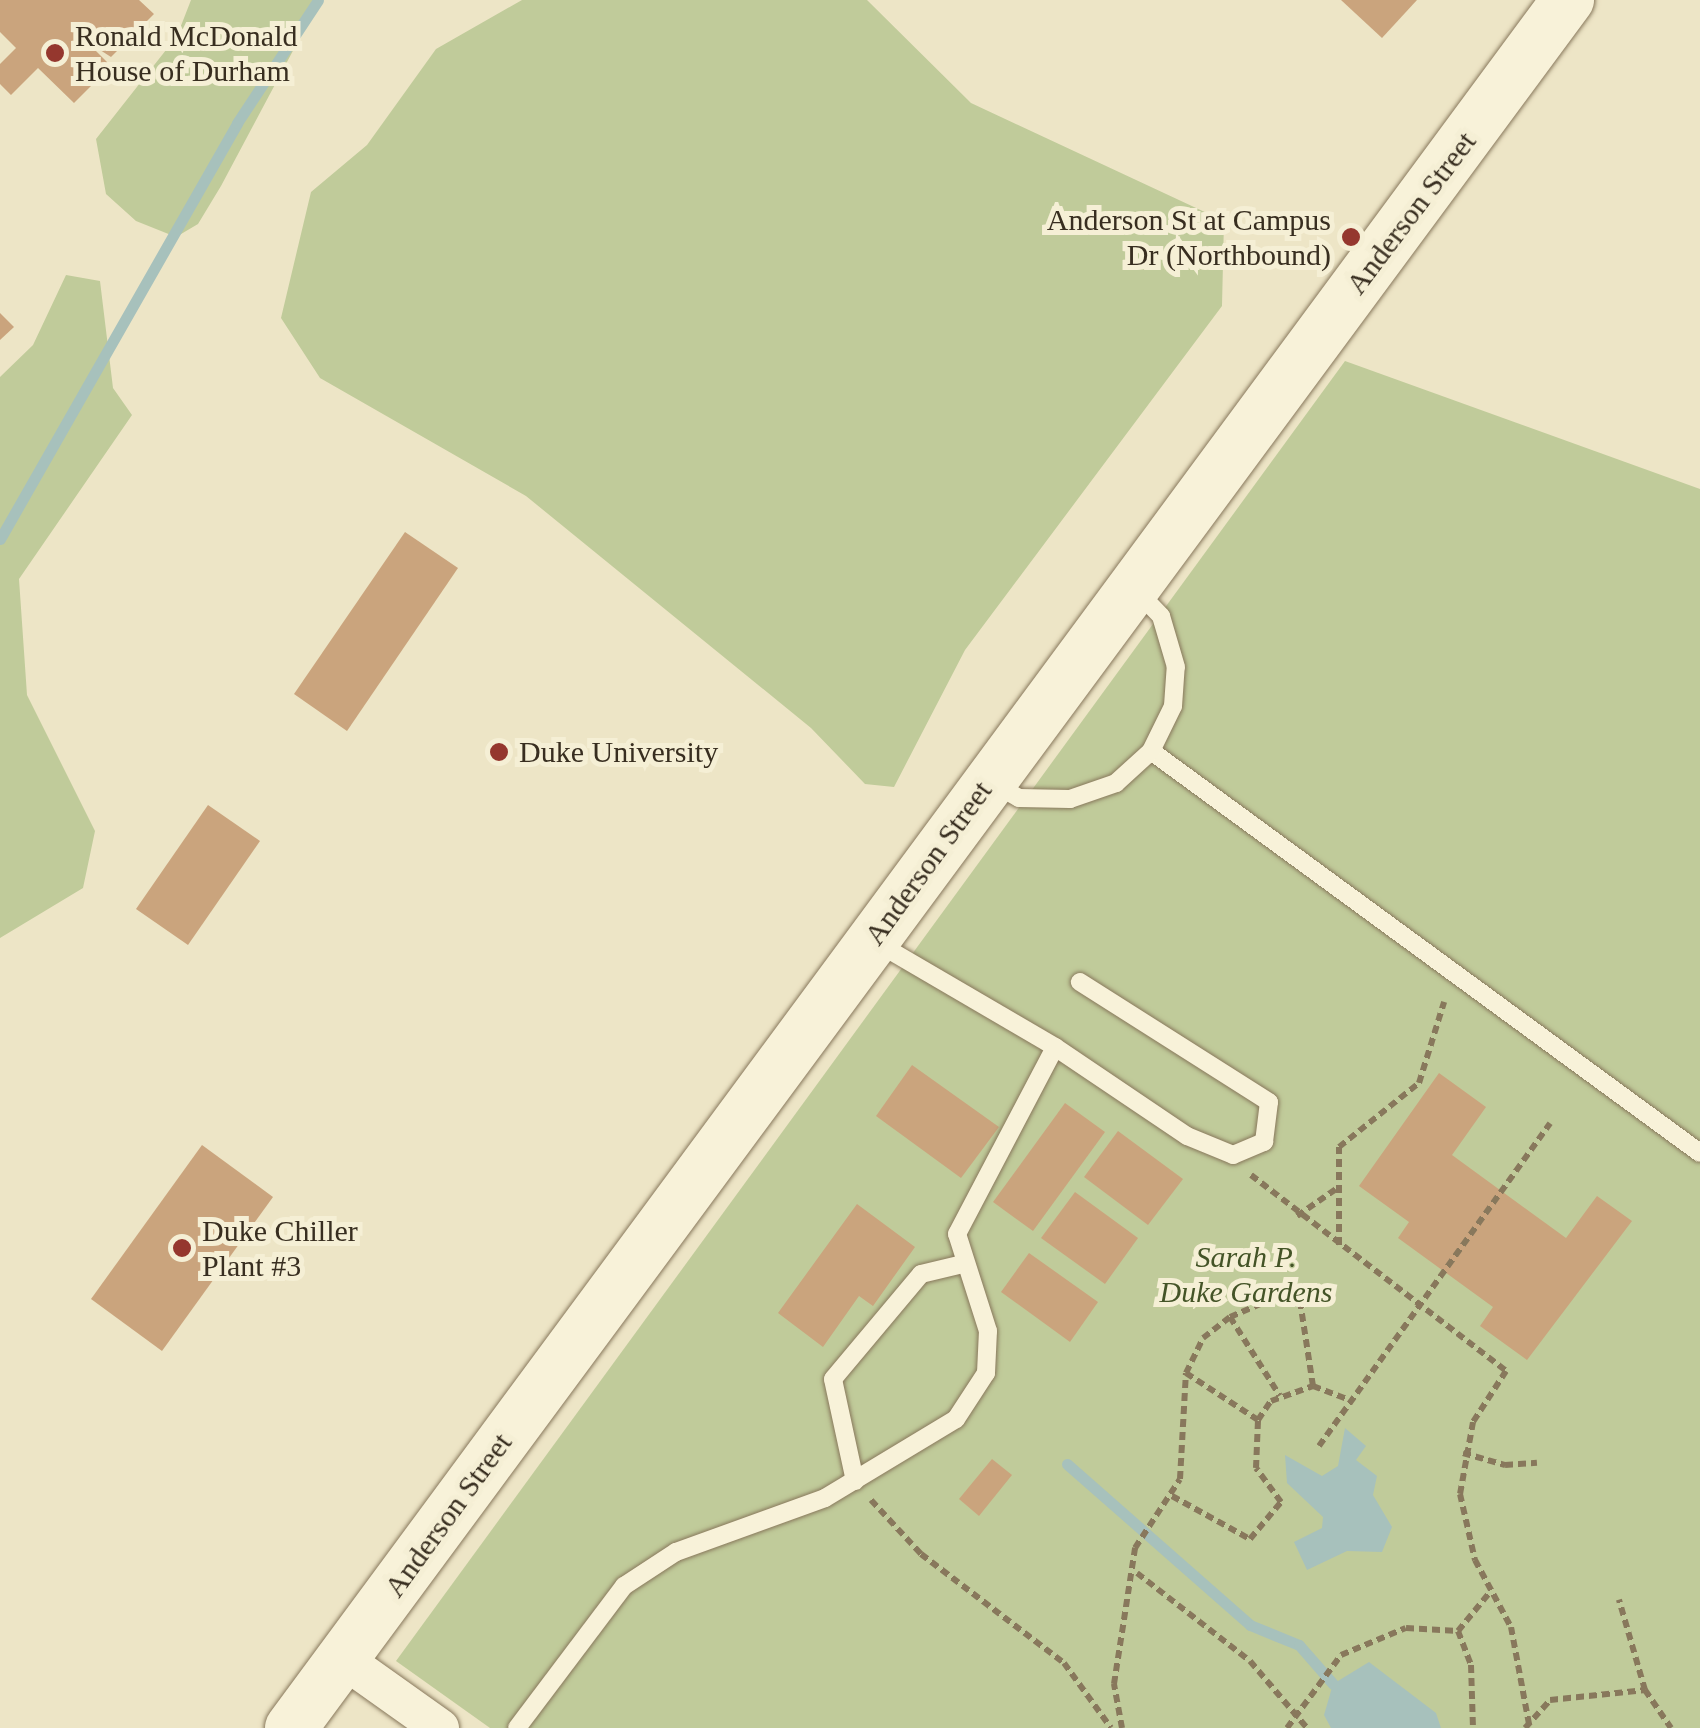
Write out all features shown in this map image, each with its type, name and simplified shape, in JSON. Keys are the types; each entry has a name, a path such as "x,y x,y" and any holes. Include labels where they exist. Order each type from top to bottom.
{"street":[{"name":"Anderson Street","path":"291,1728 1568,0"},
{"path":"343,1658 440,1728"}],"lane":[{"path":"988,781 1019,798 1070,798 1116,783 1151,751 1173,706 1176,667 1162,616 1132,587"},
{"path":"1151,751 1700,1153"},
{"path":"872,940 1055,1047 1187,1136 1233,1156 1264,1142 1268,1102 1080,982"},
{"path":"517,1728 624,1586 676,1552 855,1482 956,1419 986,1373 988,1331 963,1264 957,1234 1055,1047"},
{"path":"855,1482 833,1379 921,1274 963,1264"}],"path":[{"path":"1339,1246 1339,1147 1419,1083 1444,1002"},
{"path":"1319,1446 1550,1123"},
{"path":"1233,1156 1297,1216 1506,1371 1463,1452 1464,1530 1511,1627 1527,1726"},
{"path":"1297,1216 1336,1189"},
{"path":"1122,1728 1114,1684 1137,1573 1135,1548 1172,1496 1186,1374 1203,1338 1230,1317 1298,1288 1313,1386"},
{"path":"1230,1317 1280,1396"},
{"path":"1186,1374 1258,1420"},
{"path":"1172,1496 1250,1539 1281,1502 1256,1468 1258,1420 1280,1396 1313,1386 1352,1401"},
{"path":"1463,1452 1505,1466 1538,1463"},
{"path":"855,1482 921,1554 1064,1663 1110,1728"},
{"path":"1137,1573 1237,1650 1307,1728"},
{"path":"1287,1728 1330,1666 1375,1637 1458,1631 1491,1591"},
{"path":"1619,1600 1645,1690 1671,1728"},
{"path":"1458,1631 1472,1665 1473,1728"},
{"path":"1527,1726 1550,1700 1645,1690"}],"green space":[{"path":"191,0 320,0 198,224 176,237 136,221 106,194 96,139 177,36"},
{"path":"522,0 867,0 971,103 1224,221 1222,306 965,650 894,787 865,784 811,728 526,496 320,378 281,318 311,192 367,145 436,49"},
{"path":"66,275 100,281 113,388 132,415 19,579 27,695 95,831 83,888 0,938 0,377 33,345"},
{"name":"Sarah P. Duke Gardens","path":"1345,361 1700,489 1700,1728 490,1728 396,1661"}],"water":[{"path":"1345,1428 1366,1446 1356,1460 1377,1476 1373,1495 1392,1527 1382,1552 1347,1551 1307,1570 1294,1542 1322,1528 1323,1517 1287,1483 1285,1455 1322,1476 1338,1466"},
{"path":"1369,1662 1436,1713 1441,1728 1331,1728 1324,1715 1333,1684"}],"building":[{"name":"Ronald McDonald House of Durham","path":"0,0 139,0 154,14 111,57 86,41 111,66 74,103 38,68 11,95 0,84 0,64 16,48 0,32"},
{"path":"1341,0 1417,0 1382,38"},
{"path":"0,313 14,327 0,340"},
{"path":"405,532 458,568 347,731 294,694"},
{"path":"208,805 260,841 188,945 136,909"},
{"path":"912,1065 999,1127 961,1178 876,1116"},
{"path":"1439,1073 1486,1107 1452,1155 1566,1238 1597,1196 1632,1221 1527,1360 1480,1326 1493,1307 1398,1238 1409,1222 1359,1186"},
{"path":"1065,1103 1105,1132 1033,1231 993,1202"},
{"path":"1118,1131 1183,1179 1148,1225 1084,1177"},
{"name":"Duke Chiller Plant #3","path":"202,1145 273,1197 162,1351 91,1299"},
{"path":"1075,1192 1138,1238 1105,1284 1041,1238"},
{"path":"857,1204 915,1247 873,1306 859,1296 823,1347 778,1313"},
{"path":"1029,1253 1098,1302 1070,1342 1001,1292"},
{"path":"992,1459 1012,1475 979,1516 959,1499"}],"waterway":[{"path":"0,539 237,123 318,0"},
{"path":"1067,1464 1250,1625 1299,1645 1333,1684"}],"place":[{"name":"Ronald McDonald House of Durham","path":"55,53"},
{"name":"Anderson St at Campus Dr (Northbound)","path":"1351,237"},
{"name":"Duke University","path":"499,752"},
{"name":"Duke Chiller Plant #3","path":"182,1248"}]}
